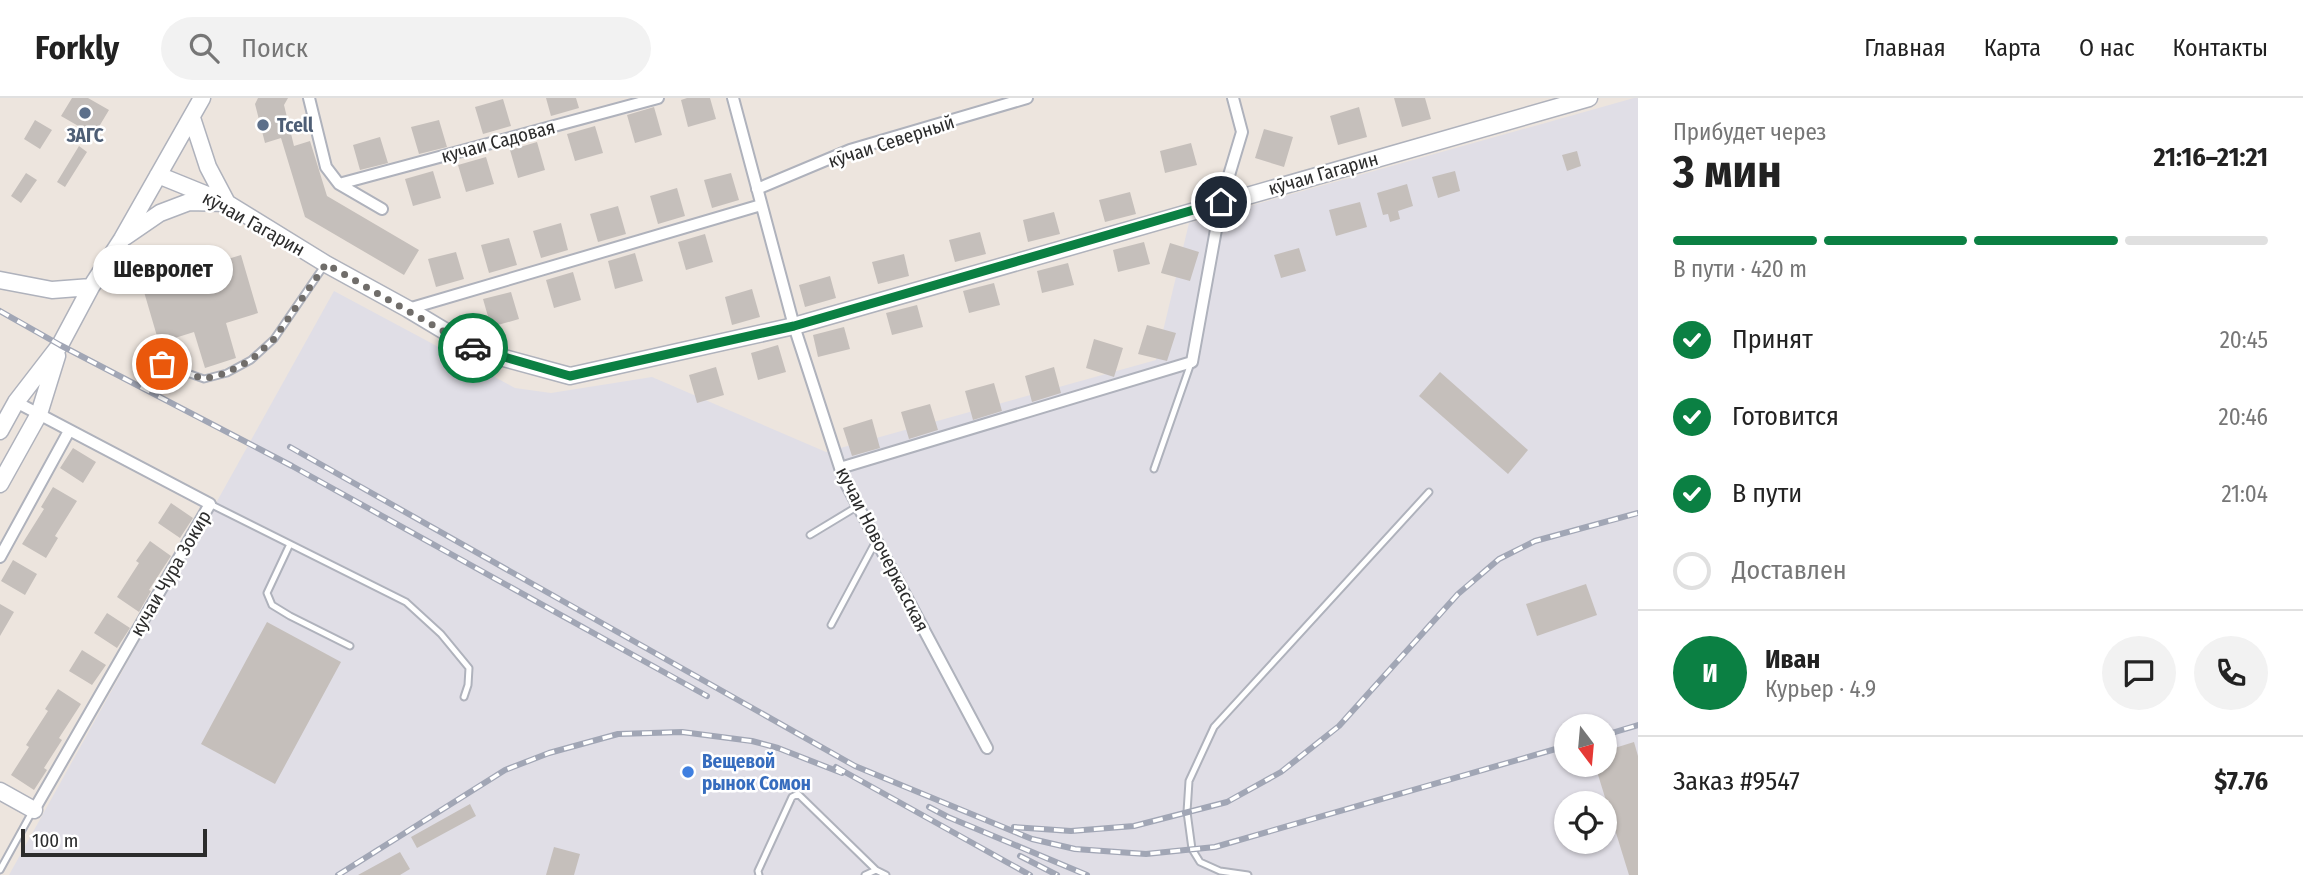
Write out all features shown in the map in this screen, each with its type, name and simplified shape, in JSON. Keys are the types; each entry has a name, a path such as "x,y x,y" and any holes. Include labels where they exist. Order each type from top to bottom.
{"main road":[{"path":"0,431 16,402 60,345 202,98"},
{"name":"кӯчаи Гагарин","path":"158,175 227,203 326,264 478,351 570,376 794,326 1588,98"},
{"path":"122,239 160,213 189,202 227,203 208,167 192,118"},
{"path":"0,280 52,290 91,287"},
{"path":"0,484 39,414 60,345"},
{"path":"0,791 34,810"}],"street":[{"path":"309,98 326,167 339,184 382,209"},
{"name":"кучаи Садовая","path":"339,184 658,98"},
{"name":"кучаи Новочеркасская","path":"733,98 794,326 840,468 987,748"},
{"name":"кӯчаи Северный","path":"757,188 850,150 1027,98"},
{"path":"840,468 1192,362 1221,202 1242,132 1233,98"},
{"path":"408,309 761,205"},
{"name":"кучаи Чура Зокир","path":"16,402 210,503 34,810"},
{"path":"0,557 69,431"}],"lane":[{"path":"162,364 204,379 226,373 251,360 274,339 326,264"},
{"path":"1154,469 1192,362"},
{"path":"1248,875 1220,870 1200,862 1192,849 1187,812 1189,781 1214,727 1429,492"},
{"path":"210,503 406,602 441,634 469,668 464,697"},
{"path":"810,535 858,506"},
{"path":"831,625 876,540"},
{"path":"290,544 267,593 272,605 290,617 350,646"},
{"path":"759,875 758,871 792,797 798,794 876,870 886,875"},
{"path":"0,870 34,810"},
{"path":"865,875 876,870"}],"shaded area":[{"path":"1638,98 1638,875 9,875 334,291 515,388 551,393 652,377 826,452 1156,360 1189,223"}],"building":[{"name":"ЗАГС","path":"72,98 88,98 109,110 94,135 61,116"},
{"path":"258,98 288,98 284,105 294,146 310,141 327,196 419,250 404,275 305,217 281,138 265,143 255,104"},
{"path":"546,98 576,98 579,108 551,116"},
{"path":"710,98 716,119 688,127 681,100"},
{"path":"1394,98 1425,98 1431,119 1402,127"},
{"path":"503,99 511,126 483,134 475,107"},
{"path":"654,107 662,135 635,143 627,115"},
{"path":"1359,107 1367,137 1338,145 1330,116"},
{"path":"35,120 52,130 40,149 24,139"},
{"path":"439,120 447,147 419,154 411,127"},
{"path":"595,126 603,153 575,161 567,134"},
{"path":"1264,129 1293,137 1284,167 1255,158"},
{"path":"380,137 388,163 360,170 353,145"},
{"path":"537,142 545,170 518,178 510,150"},
{"path":"1191,143 1197,165 1165,173 1160,151"},
{"path":"79,146 87,152 65,187 57,182"},
{"path":"1577,151 1581,166 1567,171 1562,155"},
{"path":"486,157 494,184 466,192 458,165"},
{"path":"433,171 441,198 413,206 405,179"},
{"path":"1455,171 1460,191 1438,198 1432,177"},
{"path":"26,173 37,180 21,203 11,196"},
{"path":"731,173 739,200 712,208 704,180"},
{"path":"1407,184 1413,206 1398,211 1400,219 1390,222 1388,214 1383,215 1377,193"},
{"path":"677,188 685,216 658,224 650,196"},
{"path":"1130,192 1136,214 1105,222 1099,200"},
{"path":"1360,202 1367,227 1336,236 1329,210"},
{"path":"618,206 626,234 598,242 590,214"},
{"path":"1054,212 1060,234 1028,242 1023,220"},
{"path":"561,223 568,250 541,258 533,231"},
{"path":"980,232 986,254 955,262 949,240"},
{"path":"705,234 713,262 686,270 678,242"},
{"path":"509,238 517,265 489,273 481,245"},
{"path":"1144,242 1150,264 1118,272 1113,250"},
{"path":"1170,243 1199,252 1190,281 1161,273"},
{"path":"1299,248 1306,271 1281,278 1274,255"},
{"path":"456,252 464,279 436,287 428,259"},
{"path":"635,253 643,281 615,289 608,261"},
{"path":"904,254 909,276 878,284 872,262"},
{"path":"241,255 258,313 226,323 236,358 205,368 194,332 159,343 142,285"},
{"path":"1068,263 1074,285 1042,293 1037,271"},
{"path":"573,272 581,300 554,308 546,280"},
{"path":"830,276 836,298 805,307 799,285"},
{"path":"994,283 1000,305 969,313 963,291"},
{"path":"752,289 760,317 732,325 725,297"},
{"path":"511,292 519,319 491,327 483,299"},
{"path":"917,305 923,327 892,335 886,313"},
{"path":"1147,325 1176,333 1167,361 1138,354"},
{"path":"844,327 850,349 818,357 813,335"},
{"path":"1094,339 1123,348 1114,377 1086,368"},
{"path":"778,345 786,372 758,380 751,353"},
{"path":"716,367 724,395 697,403 689,375"},
{"path":"1054,367 1061,393 1032,402 1025,376"},
{"path":"1440,372 1528,450 1508,474 1419,396"},
{"path":"994,383 1002,411 973,420 965,391"},
{"path":"930,404 938,430 909,439 901,412"},
{"path":"872,419 880,448 852,456 843,428"},
{"path":"73,448 96,462 83,483 60,468"},
{"path":"53,487 77,501 55,536 58,538 46,558 22,544 44,509 41,507"},
{"path":"171,503 193,518 180,538 158,523"},
{"path":"150,541 171,556 149,590 151,591 139,612 117,597"},
{"path":"13,560 37,574 25,595 1,581"},
{"path":"1586,584 1597,615 1537,636 1526,604"},
{"path":"0,604 14,612 0,636"},
{"path":"107,613 130,628 117,648 94,633"},
{"path":"267,622 341,662 275,784 201,744"},
{"path":"82,650 106,665 92,685 69,671"},
{"path":"58,689 81,704 59,738 62,740 34,790 11,775 29,747 26,745 48,711 45,709"},
{"path":"1634,742 1638,756 1638,875 1629,875 1617,836 1617,791 1603,791 1599,777 1617,777 1617,747"},
{"path":"470,804 476,816 417,848 411,837"},
{"path":"554,847 580,854 574,875 546,875"},
{"path":"400,852 410,869 400,875 358,875"}],"railway":[{"path":"0,311 292,466 707,696"},
{"path":"290,447 855,766 1032,839 1075,849 1146,854 1215,847 1554,749"},
{"path":"1014,827 1071,831 1134,826 1227,802 1281,772 1339,726 1458,594 1499,559 1535,541 1638,513"},
{"path":"1617,731 1638,725"},
{"path":"338,875 505,770 549,753 618,734 682,732 752,741 778,748 842,773"},
{"path":"836,767 1030,875"},
{"path":"929,807 1087,875"},
{"path":"1020,856 1057,875"}],"way so far":[{"path":"162,364 204,379 226,373 251,360 274,339 326,264 473,348"}],"place":[{"name":"ЗАГС","path":"85,113"},
{"name":"Tcell","path":"263,125"},
{"name":"Шевролет","path":"162,364"},
{"name":"Вещевой рынок Сомон","path":"688,772"}],"route":[{"path":"473,348 570,376 794,326 1221,202"}]}
